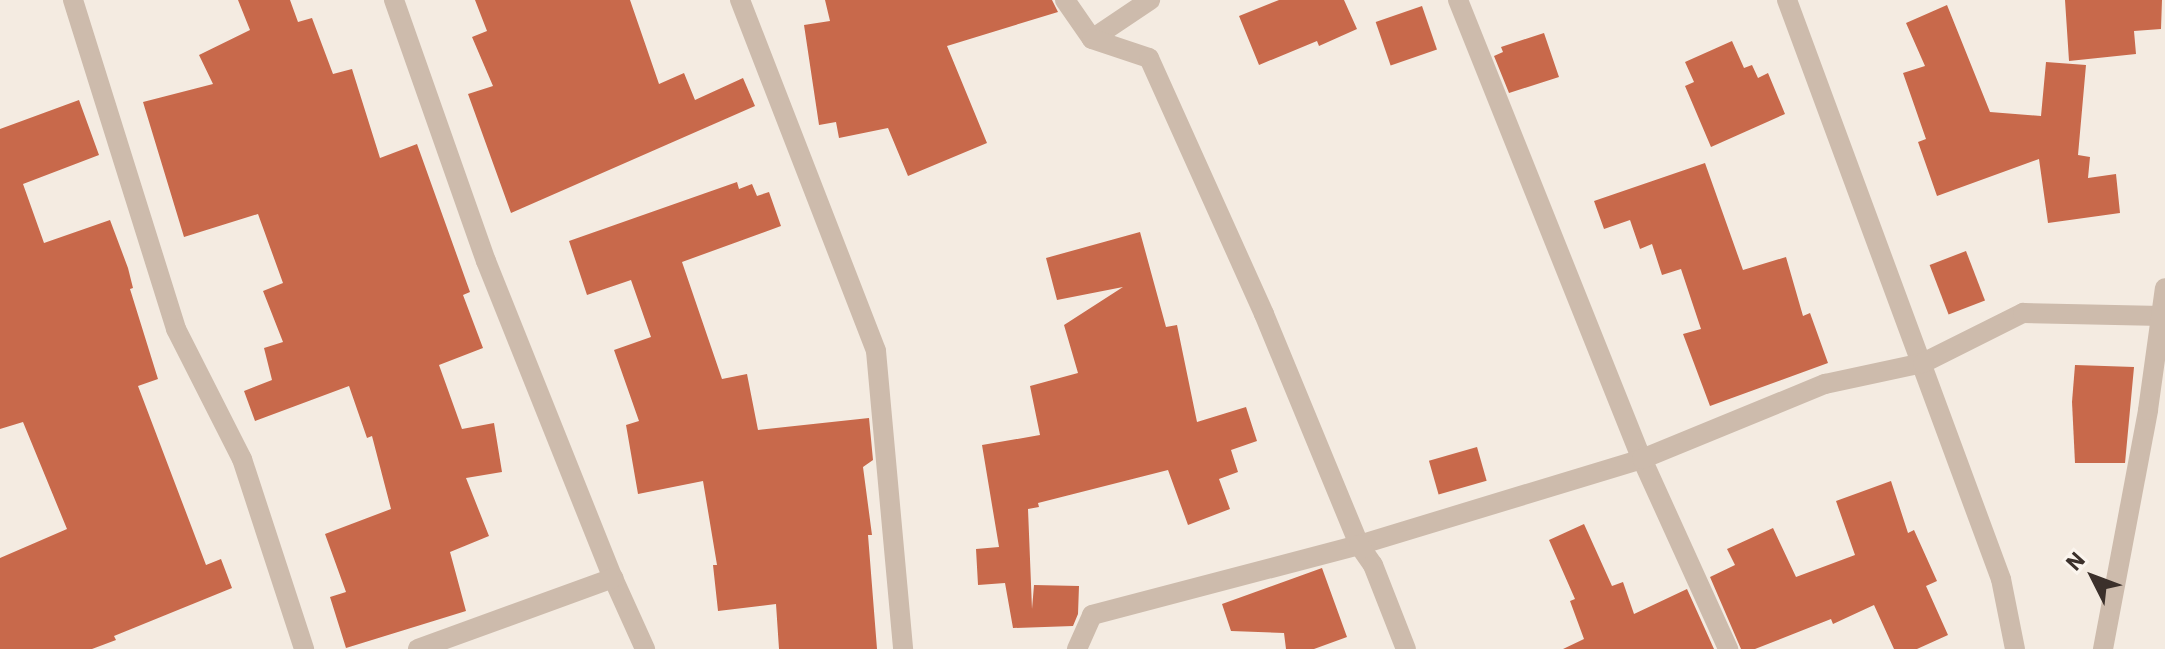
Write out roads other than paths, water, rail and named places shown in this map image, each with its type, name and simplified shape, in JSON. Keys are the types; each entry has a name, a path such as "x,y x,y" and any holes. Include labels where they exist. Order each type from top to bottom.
{"street":[{"path":"73,0 176,329 242,459 304,649"},
{"path":"394,0 486,261 613,578 645,649"},
{"path":"740,0 876,351 903,649"},
{"path":"1065,0 1092,39 1149,58 1264,314 1359,545 1373,565 1406,649"},
{"path":"1092,39 1150,0"},
{"path":"1458,0 1642,459 1728,649"},
{"path":"1787,0 2001,579 2015,649"},
{"path":"2103,649 2165,288"},
{"path":"1077,649 1092,615 1359,545 1642,459 1825,384 1923,363 2023,313 2162,316"},
{"path":"418,649 613,578"}]}
